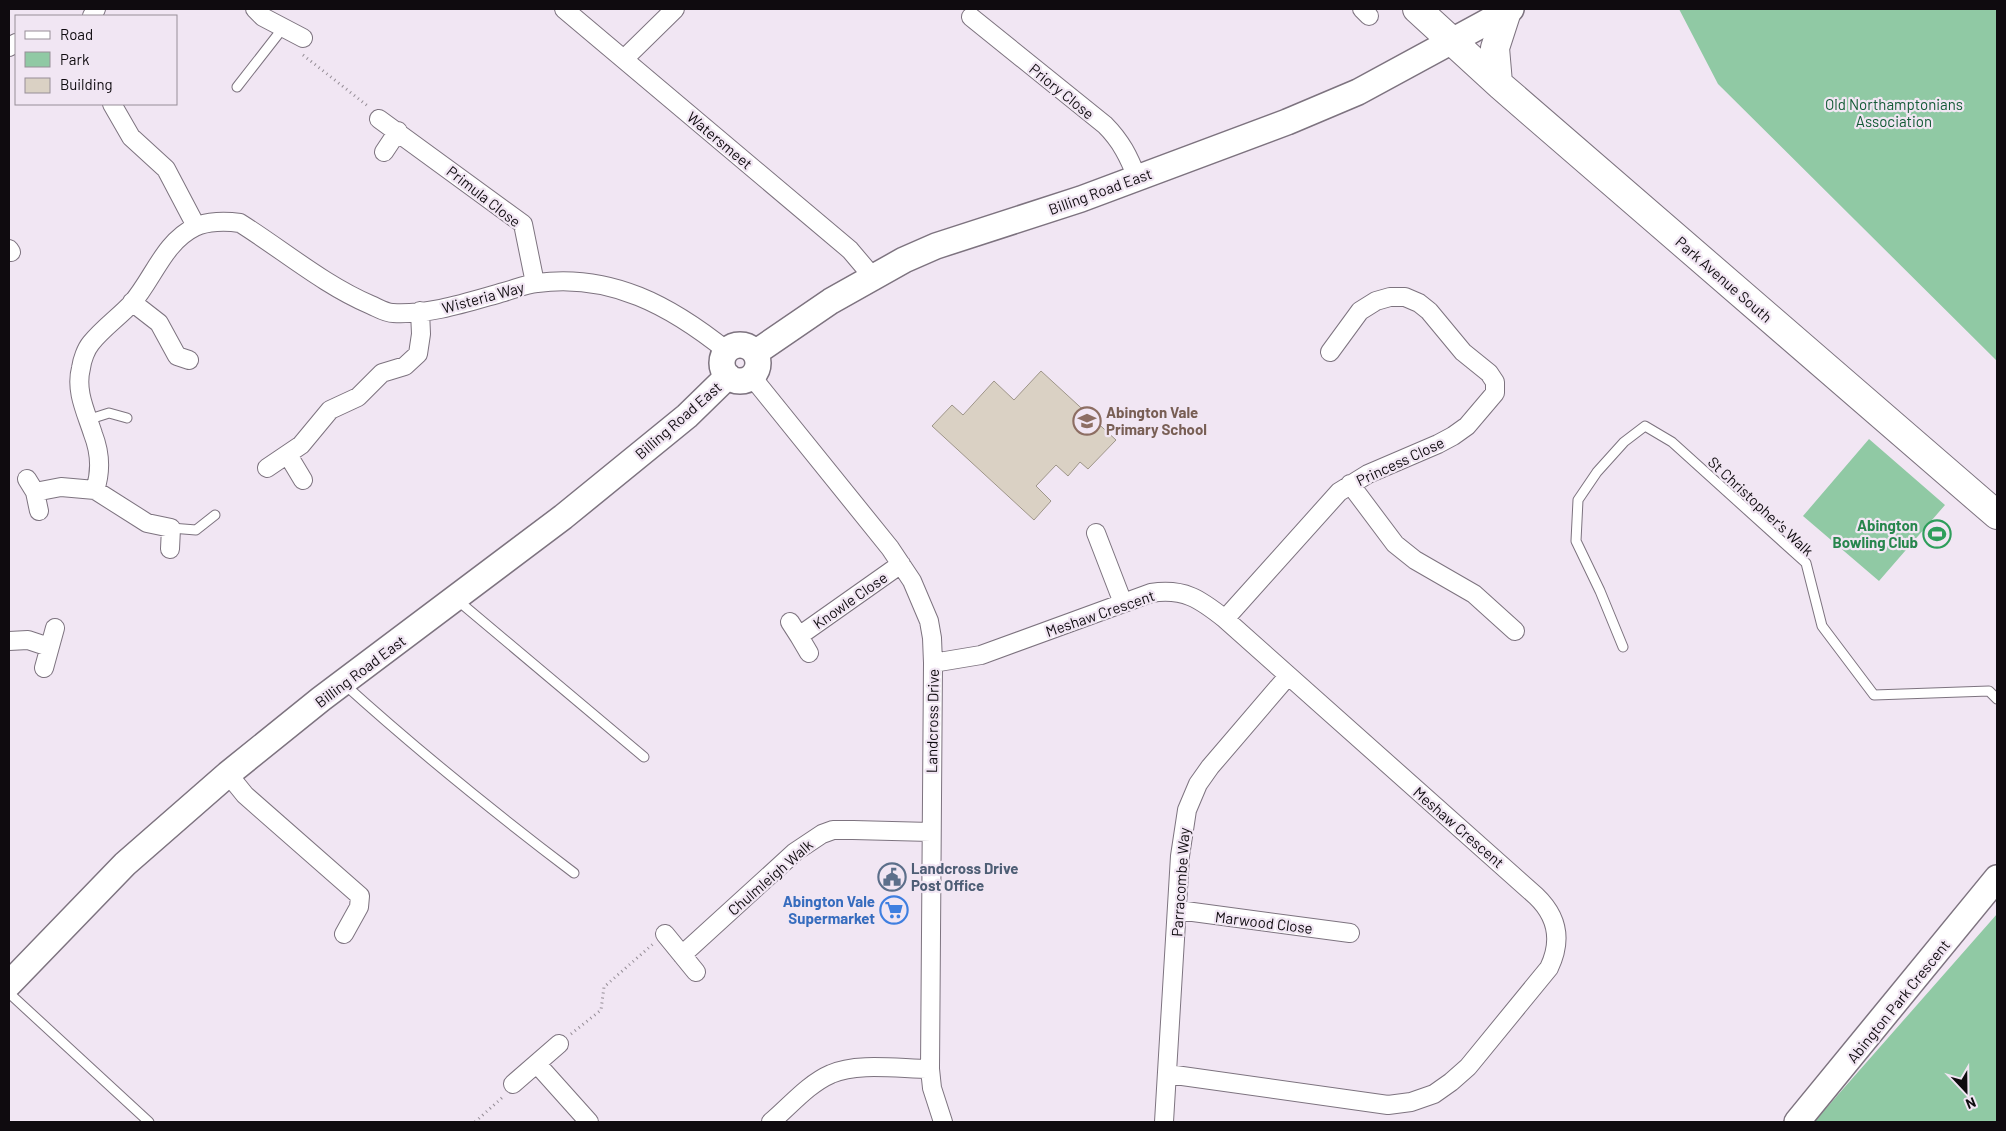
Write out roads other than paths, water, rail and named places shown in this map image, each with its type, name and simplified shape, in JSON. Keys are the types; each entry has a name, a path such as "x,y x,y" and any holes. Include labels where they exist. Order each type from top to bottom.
{"main road":[{"name":"Park Avenue South","path":"1417,9 1498,83 1997,515"},
{"path":"1498,83 1495,48 1509,10"}],"street":[{"path":"255,9 263,16 293,33"},
{"name":"Watersmeet","path":"564,9 850,250 872,276"},
{"path":"624,59 675,9"},
{"name":"Billing Road East","path":"9,984 125,864 228,774 343,683 456,599 619,472 831,301 872,276 936,246 1081,199 1287,122 1358,92 1509,10"},
{"name":"Priory Close","path":"971,17 1105,125 1124,147 1137,178"},
{"path":"113,105 131,137 166,169 196,226"},
{"name":"Primula Close","path":"379,119 523,224 536,283"},
{"path":"384,152 398,131"},
{"name":"Wisteria Way","path":"95,490 100,476 98,457 94,434 87,420 79,390 80,368 89,345 132,302 164,256 182,235 196,226 226,221 240,223 348,295 391,313 444,308 469,303 536,283 573,281 622,289 643,297 712,338 728,351"},
{"name":"Princess Close","path":"1225,619 1330,501 1350,484 1453,436 1466,426 1495,393 1496,382 1489,373 1463,352 1429,312 1418,303 1405,297 1390,297 1376,301 1360,311 1330,352"},
{"path":"132,302 159,322 176,356 189,360"},
{"path":"267,468 301,445 330,410 358,397 382,373 405,366 418,354 421,334 420,311"},
{"name":"Billing Road East","path":"728,351 723,359 723,368 745,369"},
{"name":"Landcross Drive","path":"745,369 901,564 921,599 929,621 933,663 930,832 930,1069 932,1088 943,1122"},
{"path":"288,455 303,480"},
{"name":"Princess Close","path":"1350,484 1395,544 1415,560 1474,594 1515,630"},
{"path":"39,511 31,486 95,490 147,523 171,528 170,549"},
{"path":"1096,533 1123,603"},
{"name":"Knowle Close","path":"809,653 794,629 901,564"},
{"name":"Meshaw Crescent","path":"933,663 981,656 1151,593 1174,592 1195,598 1225,619 1545,904 1556,927 1558,941 1555,956 1540,981 1468,1067 1434,1094 1411,1102 1388,1105 1369,1104 1168,1074"},
{"path":"44,668 55,628"},
{"path":"9,640 28,640 49,647"},
{"name":"Parracombe Way","path":"1164,1122 1181,842 1186,810 1210,767 1288,676"},
{"path":"228,774 245,795 360,896 359,907 344,934"},
{"name":"Chulmleigh Walk","path":"682,955 795,852 822,834 833,830 930,832"},
{"name":"Abington Park Crescent","path":"1797,1122 1997,878"},
{"name":"Marwood Close","path":"1178,910 1350,933"},
{"path":"665,934 696,972"},
{"path":"513,1084 559,1044"},
{"path":"537,1064 589,1122"},
{"path":"771,1122 818,1081 847,1068 930,1069"}],"lane":[{"path":"237,87 293,33"},
{"path":"87,420 109,413 127,418"},
{"name":"St Christopher's Walk","path":"1623,647 1576,540 1578,500 1597,472 1624,442 1645,426 1672,442 1806,563 1822,626 1874,695 1989,692 1997,699"},
{"path":"171,528 196,530 215,515"},
{"path":"456,599 644,757"},
{"path":"343,683 390,726 509,824 574,873"},
{"path":"9,993 149,1122"}],"place":[{"name":"Abington Vale Primary School","path":"1087,421"},
{"name":"Abington Bowling Club","path":"1937,534"},
{"name":"Landcross Drive Post Office","path":"892,877"},
{"name":"Abington Vale Supermarket","path":"894,910"}],"park label":[{"name":"Old Northamptonians Association","path":"1894,112"}]}
